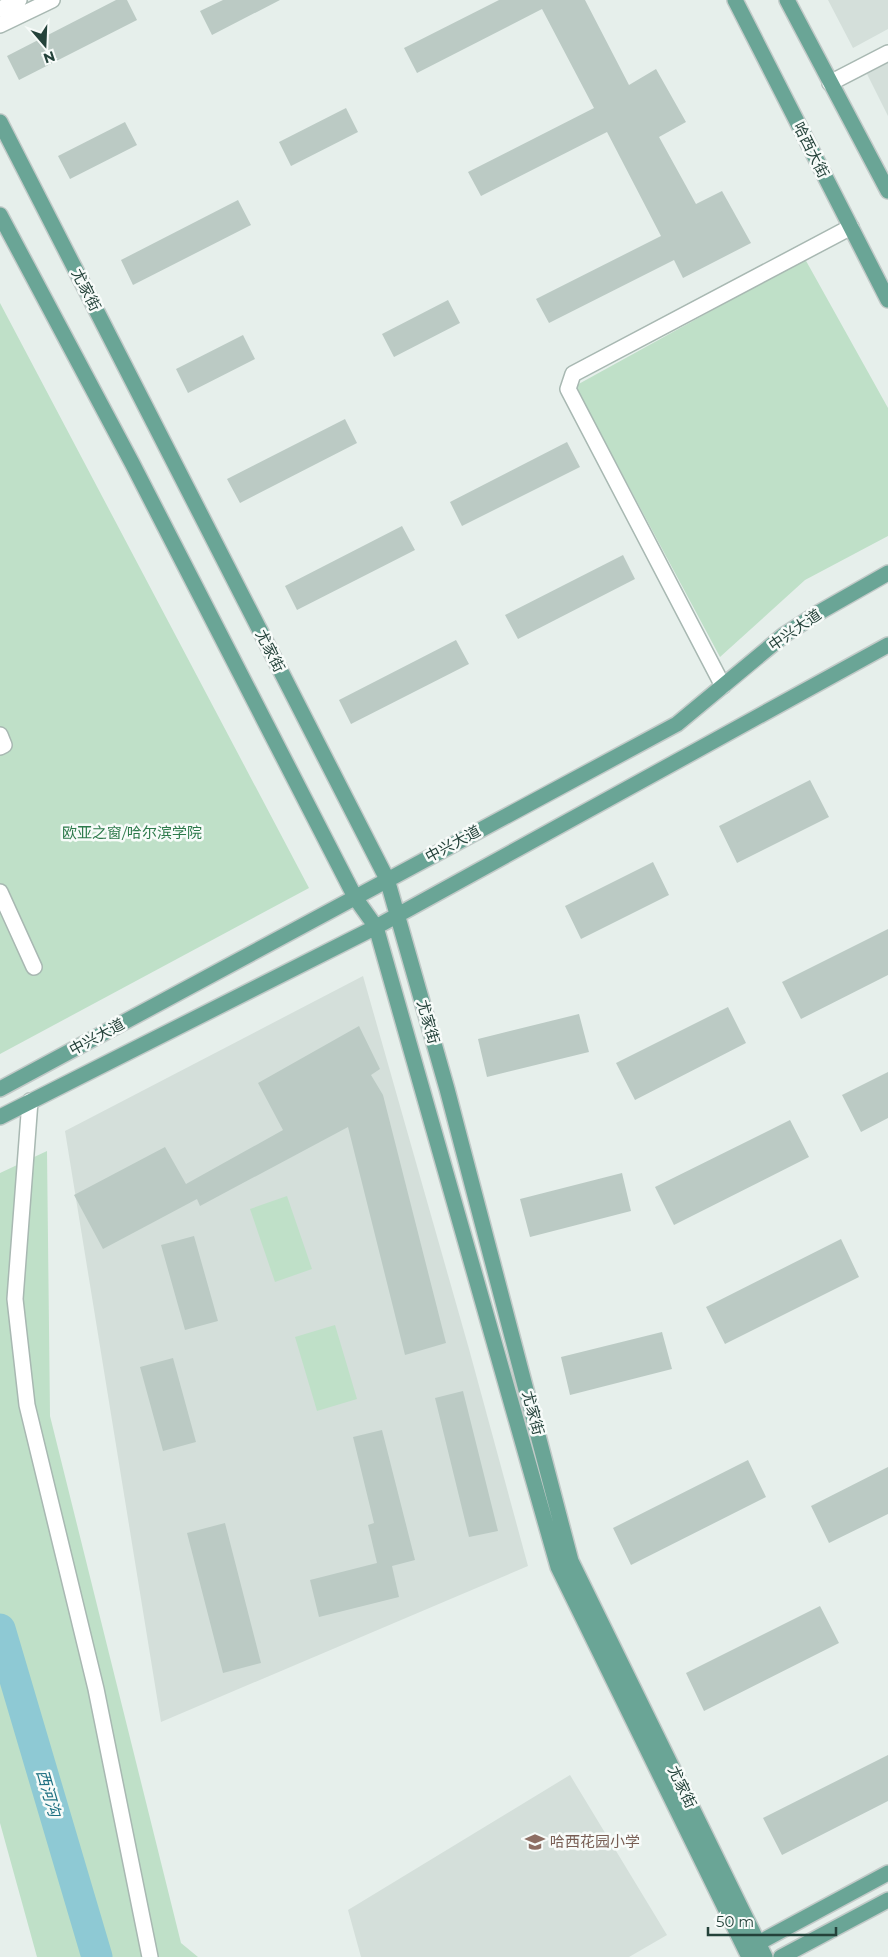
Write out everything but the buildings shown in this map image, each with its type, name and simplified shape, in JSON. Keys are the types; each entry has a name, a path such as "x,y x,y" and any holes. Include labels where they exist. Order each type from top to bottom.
{"main road":[{"name":"哈西大街","path":"735,0 888,300"},
{"path":"787,0 888,191"},
{"name":"尤家街","path":"0,122 387,879 448,1089 572,1561 751,1950"},
{"name":"尤家街","path":"0,215 132,463 356,899 376,927 558,1567 751,1950 766,1957"},
{"name":"中兴大道","path":"0,1088 356,899 387,879 677,724 784,635 888,573"},
{"name":"中兴大道","path":"0,1117 376,927 888,645"},
{"path":"751,1950 888,1873"},
{"path":"781,1957 888,1900"}],"street":[{"path":"0,9 19,0"},
{"path":"0,25 52,0"},
{"path":"830,83 888,53"},
{"path":"723,686 568,390 573,374 851,227"},
{"path":"0,735 4,745 0,747"},
{"path":"0,892 34,967"},
{"path":"30,1101 15,1299 27,1405 96,1689 150,1957"}],"shaded area":[{"path":"828,0 888,0 888,29 853,48"},
{"path":"888,63 888,116 867,74"},
{"path":"363,976 469,1349 528,1566 161,1722 65,1131"},
{"name":"哈西花园小学","path":"570,1775 667,1935 629,1957 361,1957 348,1910"}],"green space":[{"path":"805,259 888,408 888,536 805,580 720,657 575,386"},
{"name":"欧亚之窗/哈尔滨学院","path":"0,303 309,888 0,1054"},
{"path":"47,1151 50,1416 181,1943 198,1957 37,1957 0,1823 0,1173"},
{"path":"287,1196 312,1269 275,1282 250,1209"},
{"path":"335,1325 357,1399 317,1411 295,1337"}],"waterway":[{"name":"西河沟","path":"0,1629 97,1957"}],"place":[{"name":"哈西花园小学","path":"535,1842"}]}
